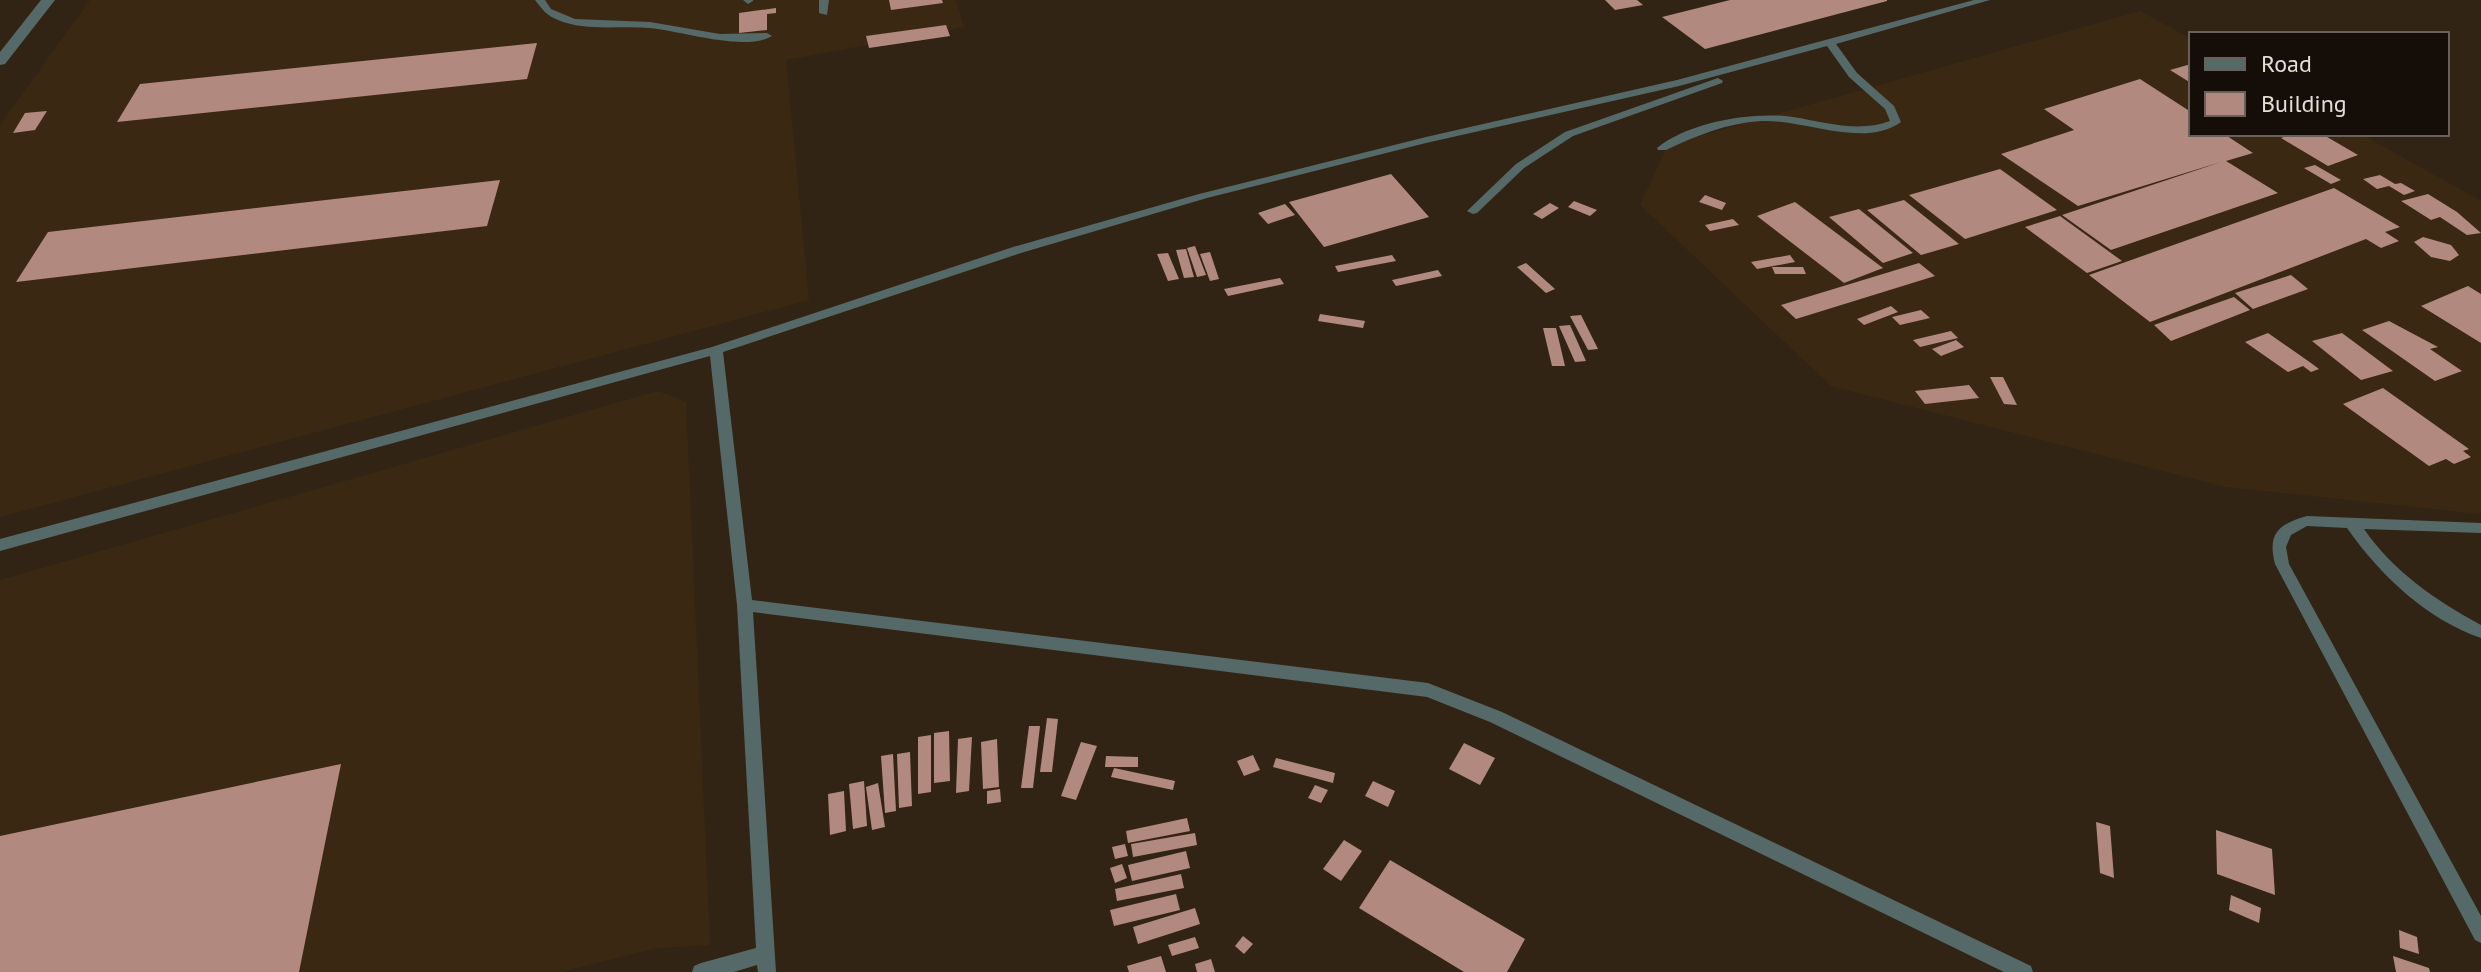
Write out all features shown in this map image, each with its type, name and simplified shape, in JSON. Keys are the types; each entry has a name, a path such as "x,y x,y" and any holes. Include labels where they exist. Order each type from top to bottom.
{"street":[{"path":"0,61 48,0"}],"lane":[{"path":"540,0 558,17 576,22 652,25 708,38 737,40 767,36"},
{"path":"824,0 824,13"},
{"path":"0,545 716,350 1017,250 1203,196 1751,65 1985,0"},
{"path":"1662,148 1697,131 1754,118 1867,130 1896,122 1890,108 1853,75 1831,44"},
{"path":"1473,211 1520,166 1569,134 1705,86 1751,65"},
{"path":"701,972 766,963 745,605 716,350"},
{"path":"2481,528 2307,521 2288,526 2278,536 2282,564 2481,934"},
{"path":"2351,522 2369,550 2415,595 2481,632"},
{"path":"745,605 1428,690 1462,701 2024,972"}],"shaded area":[{"path":"90,0 956,0 964,27 786,60 809,300 0,517 0,125"},
{"path":"2140,11 2189,38 2189,136 2365,136 2481,201 2481,514 2226,487 1831,386 1640,205 1668,145"},
{"path":"658,391 686,402 710,945 656,948 560,972 0,972 0,580"}],"building":[{"path":"889,0 942,0 943,3 891,10"},
{"path":"1605,0 1637,0 1643,5 1615,10"},
{"path":"1730,0 1887,1 1705,49 1662,17"},
{"path":"776,8 776,13 767,14 767,30 739,33 739,13"},
{"path":"946,25 950,36 869,48 866,36"},
{"path":"537,43 527,79 117,122 140,84"},
{"path":"2189,65 2189,82 2170,70"},
{"path":"2140,79 2189,111 2189,136 2227,136 2253,153 2226,161 2278,193 2111,250 2062,215 2221,162 2078,206 2001,154 2074,130 2044,109"},
{"path":"47,111 35,130 13,133 25,113"},
{"path":"2325,136 2358,155 2328,166 2281,138"},
{"path":"2315,165 2341,180 2331,184 2304,168"},
{"path":"2000,169 2057,210 1965,239 1909,195"},
{"path":"1391,174 1429,217 1324,247 1289,202"},
{"path":"2380,175 2415,191 2404,195 2389,186 2377,189 2363,179"},
{"path":"500,180 487,226 16,282 48,232"},
{"path":"2334,188 2400,227 2385,232 2399,241 2381,248 2366,239 2150,322 2089,275"},
{"path":"2428,194 2457,212 2481,233 2467,235 2440,217 2431,220 2401,201"},
{"path":"1705,195 1726,203 1722,210 1699,202"},
{"path":"1904,200 1959,244 1921,255 1867,210"},
{"path":"1574,201 1597,210 1590,216 1568,207"},
{"path":"1795,202 1883,268 1844,283 1757,216"},
{"path":"1550,203 1559,208 1542,219 1533,214"},
{"path":"1285,204 1295,215 1268,224 1258,213"},
{"path":"1859,209 1913,253 1883,263 1829,217"},
{"path":"2060,216 2122,261 2087,273 2025,227"},
{"path":"1733,219 1739,225 1710,231 1705,225"},
{"path":"2423,237 2451,245 2459,255 2450,261 2431,257 2414,242"},
{"path":"1195,246 1206,275 1197,277 1187,248"},
{"path":"1186,249 1194,277 1184,278 1176,250"},
{"path":"1210,252 1219,279 1210,281 1200,254"},
{"path":"1168,253 1179,279 1168,281 1157,254"},
{"path":"1392,255 1396,261 1338,272 1335,266"},
{"path":"1790,255 1795,262 1757,269 1751,262"},
{"path":"1526,263 1555,289 1546,293 1517,267"},
{"path":"1919,263 1935,276 1796,319 1781,305"},
{"path":"1772,267 1803,267 1806,274 1775,274"},
{"path":"1438,270 1442,276 1396,286 1392,280"},
{"path":"2291,275 2308,289 2253,309 2235,293"},
{"path":"1280,278 1284,284 1228,296 1224,289"},
{"path":"2468,286 2481,294 2481,343 2421,306"},
{"path":"2234,297 2250,310 2171,341 2154,325"},
{"path":"1891,306 1898,312 1864,325 1857,319"},
{"path":"1921,310 1930,318 1900,325 1892,317"},
{"path":"1320,314 1365,321 1363,328 1318,321"},
{"path":"1581,315 1598,349 1588,350 1570,316"},
{"path":"2389,321 2438,347 2430,349 2462,371 2435,381 2362,330"},
{"path":"1570,325 1586,361 1575,362 1559,326"},
{"path":"1543,328 1556,328 1565,366 1552,366"},
{"path":"1951,331 1958,338 1920,347 1913,340"},
{"path":"2268,333 2319,369 2311,372 2303,366 2288,372 2245,342"},
{"path":"2342,333 2393,371 2361,380 2312,341"},
{"path":"1956,340 1964,347 1941,356 1932,349"},
{"path":"1990,377 2003,377 2017,405 2004,404"},
{"path":"1969,385 1979,398 1925,404 1915,391"},
{"path":"2383,388 2469,449 2463,451 2471,457 2454,464 2446,459 2429,466 2343,404"},
{"path":"1047,718 1058,719 1052,772 1040,772"},
{"path":"1029,726 1040,726 1033,788 1021,788"},
{"path":"949,731 950,781 934,783 934,733"},
{"path":"931,735 931,792 918,794 918,737"},
{"path":"972,737 969,791 956,793 958,739"},
{"path":"997,739 999,787 983,789 981,742"},
{"path":"1081,742 1097,746 1076,800 1061,796"},
{"path":"1464,743 1495,758 1480,785 1449,769"},
{"path":"910,752 912,806 899,808 897,754"},
{"path":"893,754 896,811 885,813 881,756"},
{"path":"1253,755 1260,770 1244,776 1237,761"},
{"path":"1106,756 1138,757 1138,767 1105,767"},
{"path":"1276,758 1335,773 1333,783 1273,767"},
{"path":"341,764 299,972 0,972 0,836"},
{"path":"1114,768 1175,781 1173,790 1111,777"},
{"path":"864,781 867,826 853,829 849,784"},
{"path":"1373,781 1395,791 1388,807 1365,796"},
{"path":"878,783 885,827 872,830 866,787"},
{"path":"1315,785 1328,790 1321,803 1308,798"},
{"path":"1000,789 1001,802 987,804 987,791"},
{"path":"844,791 846,831 830,835 828,794"},
{"path":"1187,818 1190,831 1128,843 1126,831"},
{"path":"2096,822 2110,826 2114,878 2100,873"},
{"path":"2216,830 2272,849 2275,895 2217,874"},
{"path":"1195,833 1197,845 1133,857 1131,844"},
{"path":"1344,840 1362,851 1341,881 1323,869"},
{"path":"1125,844 1128,856 1115,859 1112,847"},
{"path":"1186,851 1190,868 1132,881 1128,865"},
{"path":"1390,860 1525,939 1507,972 1464,972 1359,908"},
{"path":"1122,864 1127,878 1115,883 1110,868"},
{"path":"1181,874 1184,888 1117,901 1115,889"},
{"path":"1176,894 1180,910 1114,926 1110,910"},
{"path":"2231,895 2261,908 2259,923 2229,910"},
{"path":"1195,908 1200,924 1138,944 1133,927"},
{"path":"2399,930 2417,937 2419,954 2400,948"},
{"path":"1243,936 1253,944 1244,954 1235,946"},
{"path":"1195,937 1199,948 1172,956 1168,945"},
{"path":"1161,956 1166,972 1129,972 1127,966"},
{"path":"2393,956 2429,968 2430,972 2396,972"},
{"path":"1211,959 1215,972 1197,972 1195,964"}]}
